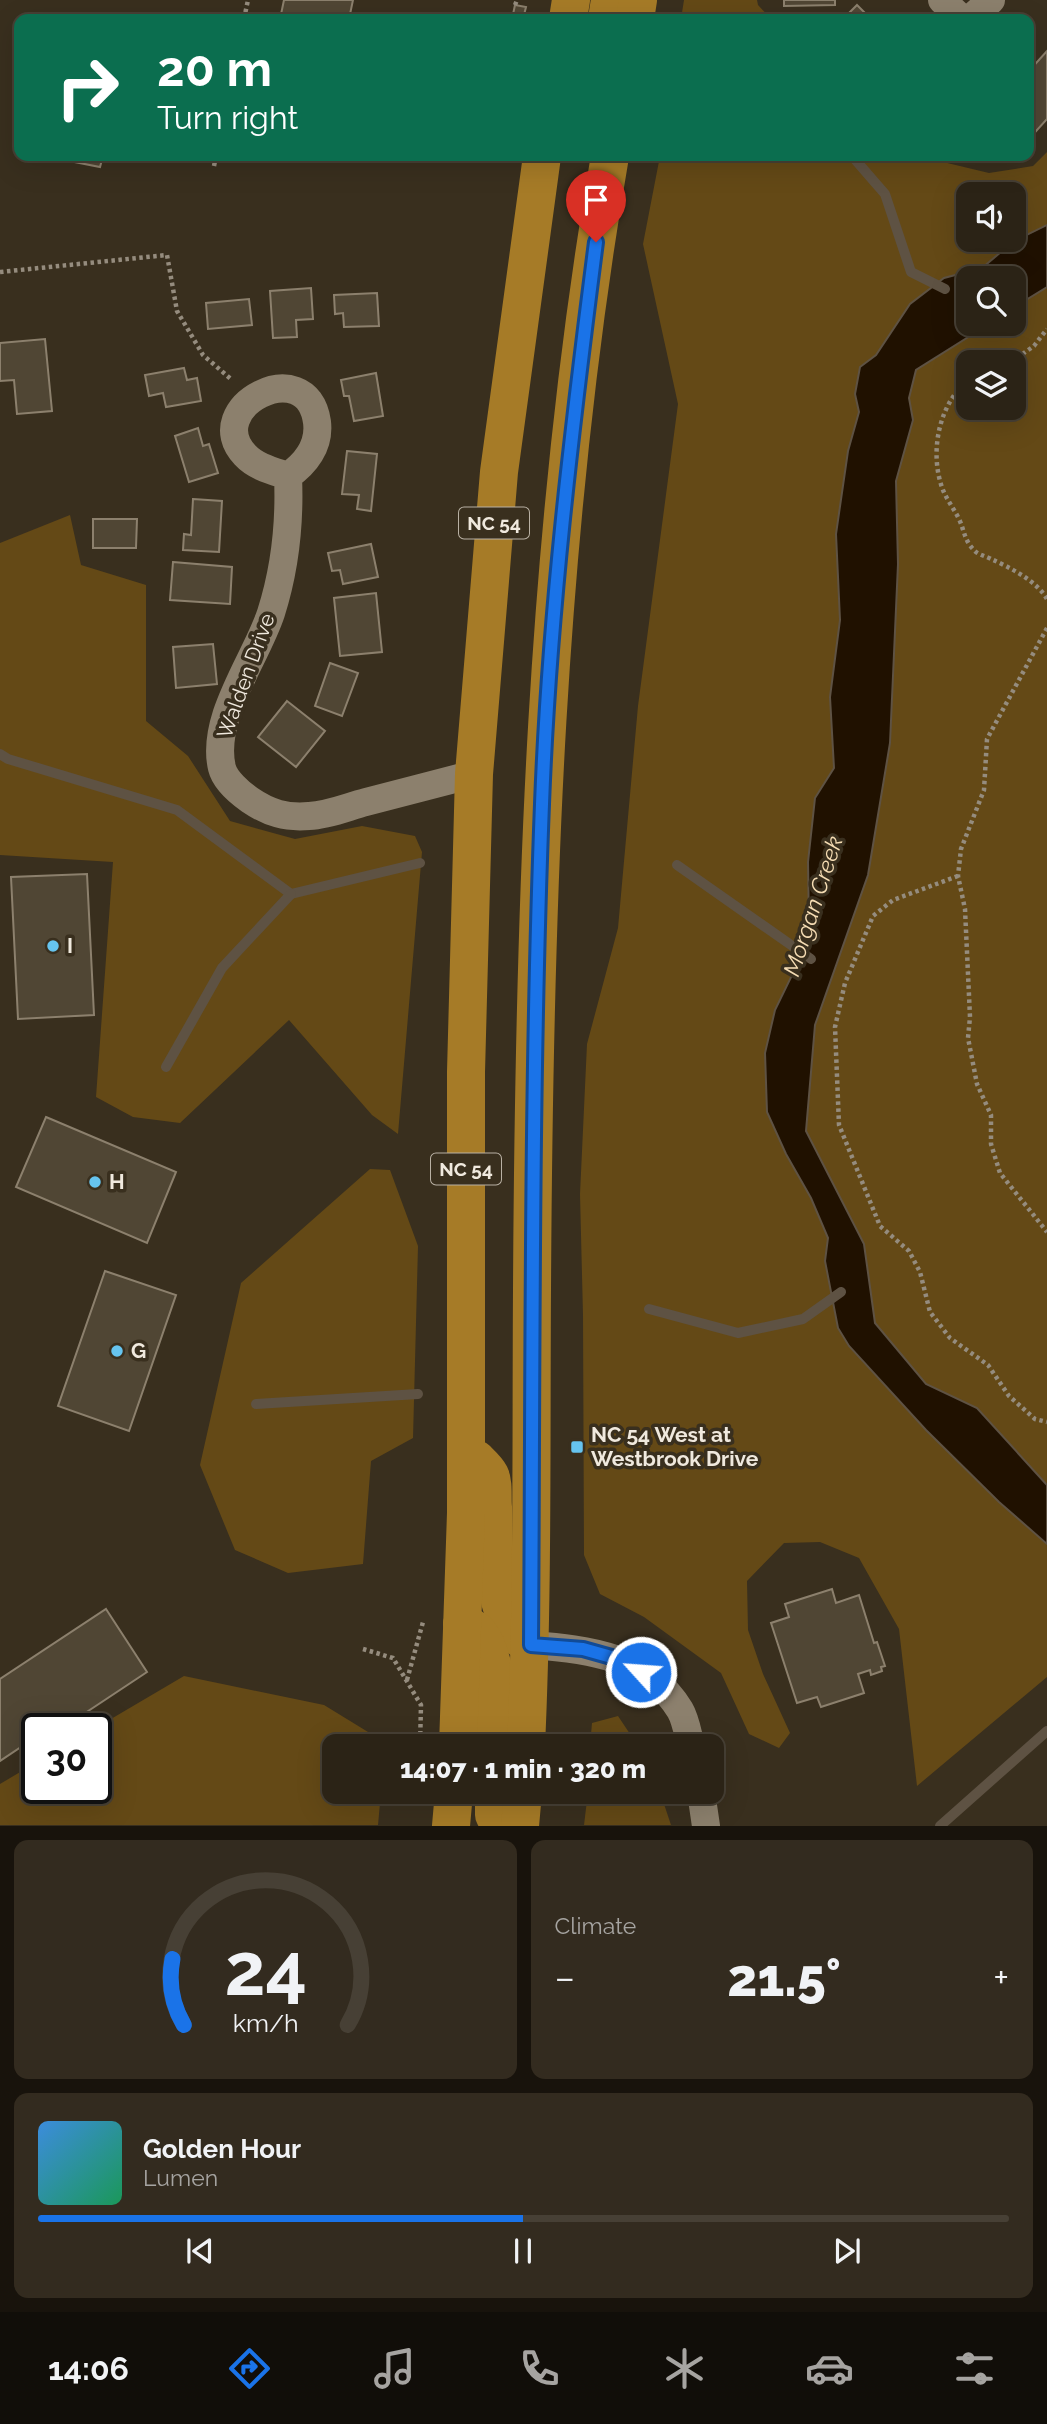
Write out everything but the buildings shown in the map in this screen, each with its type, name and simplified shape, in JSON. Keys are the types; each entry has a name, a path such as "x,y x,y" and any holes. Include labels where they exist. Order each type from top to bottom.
{"highway":[{"name":"NC 54","path":"458,1734 466,1446 466,1084 474,774 499,472 541,161"},
{"path":"584,161 585,323"},
{"path":"527,1734 531,1645 534,1158 542,802 557,582 585,323 609,161"},
{"path":"466,1446 491,1476 496,1577 503,1611 514,1634 531,1645"},
{"path":"462,1624 475,1628 488,1648 494,1686 495,1734"},
{"path":"451,1825 453,1804"},
{"path":"494,1804 494,1815 501,1825"},
{"path":"520,1825 522,1804"}],"street":[{"path":"942,0 957,14"},
{"path":"976,14 991,0"},
{"path":"281,388 301,393 312,405 318,424 314,447 302,466 288,476 254,462 244,454 237,442 236,420 242,407 265,391 281,388"},
{"name":"Walden Drive","path":"288,476 286,548 271,613 224,724 220,746 222,771 242,794 251,800 274,814 291,817 334,813 474,774"},
{"path":"531,1645 583,1649 615,1658 660,1684 681,1712 687,1734"},
{"path":"703,1804 706,1825"}],"path":[{"path":"214,166 215,161"},
{"path":"0,272 167,256 177,311 203,355 252,398"},
{"path":"1026,352 1047,329"},
{"path":"956,392 945,407 937,447 938,470 943,491 960,520 965,540 978,554 1041,589 1047,599"},
{"path":"1047,628 987,739 985,790 961,849 958,876 964,909 970,1017 968,1038 976,1084 991,1115 991,1144 1000,1173 1047,1232"},
{"path":"958,876 893,900 873,916 845,984 835,1027 839,1125 880,1226 909,1251 920,1272 930,1312 950,1338 988,1365 1009,1396 1035,1419 1047,1422"},
{"path":"407,1681 423,1622"},
{"path":"363,1649 393,1658 421,1705 420,1734"}],"shaded area":[{"path":"684,0 757,0 766,14 682,14"},
{"path":"1047,152 1047,1677 917,1786 899,1629 859,1558 820,1542 784,1543 747,1581 748,1630 763,1674 790,1733 779,1748 749,1734 721,1673 644,1617 600,1594 584,1555 580,1194 587,1044 618,928 638,706 678,404 643,244 659,161 939,161 989,173 1033,166"},
{"path":"70,515 81,565 146,585 146,721 188,756 230,821 295,839 362,826 415,836 422,852 398,1134 372,1115 289,1020 180,1123 133,1117 96,1097 113,862 0,855 0,543"},
{"path":"370,1169 390,1170 418,1246 413,1438 371,1461 363,1564 288,1573 235,1550 200,1465 241,1283"},
{"path":"184,1676 324,1705 371,1734 322,1734 322,1804 380,1804 378,1825 0,1825 0,1784 21,1772 21,1804 112,1804 112,1718"},
{"path":"618,1716 630,1734 591,1734 592,1723"},
{"path":"587,1804 664,1804 671,1825 584,1825"}],"water":[{"path":"1047,225 1047,287 1026,300 1026,266 984,266 1001,252 1026,252 1026,235"},
{"name":"Morgan Creek","path":"956,275 956,336 970,336 916,370 909,398 913,420 896,481 898,564 890,743 868,875 815,1025 806,1131 864,1244 875,1323 926,1384 977,1408 1047,1485 1047,1544 999,1502 926,1430 849,1346 838,1328 825,1261 828,1238 811,1198 786,1154 767,1112 765,1053 775,1010 797,965 809,924 808,862 815,798 834,768 830,697 840,620 836,534 848,451 859,412 855,394 860,367 876,355 910,304 944,278"}],"waterway":[{"path":"856,161 885,194 911,272 945,289"},
{"path":"0,754 8,759 177,810 291,894 420,863"},
{"name":"Morgan Creek","path":"677,865 811,959"},
{"path":"166,1067 222,968 291,894"},
{"path":"649,1309 738,1333 803,1319 841,1292"},
{"path":"256,1404 418,1394"},
{"path":"940,1826 1047,1731"}],"place":[{"name":"I","path":"53,946"},
{"name":"H","path":"95,1182"},
{"name":"G","path":"117,1351"},
{"name":"NC 54 West at Westbrook Drive","path":"577,1447"}],"route":[{"path":"596,242 568,471 552,637 542,802 533,1192 531,1645 583,1649 615,1658 641,1672"}]}
